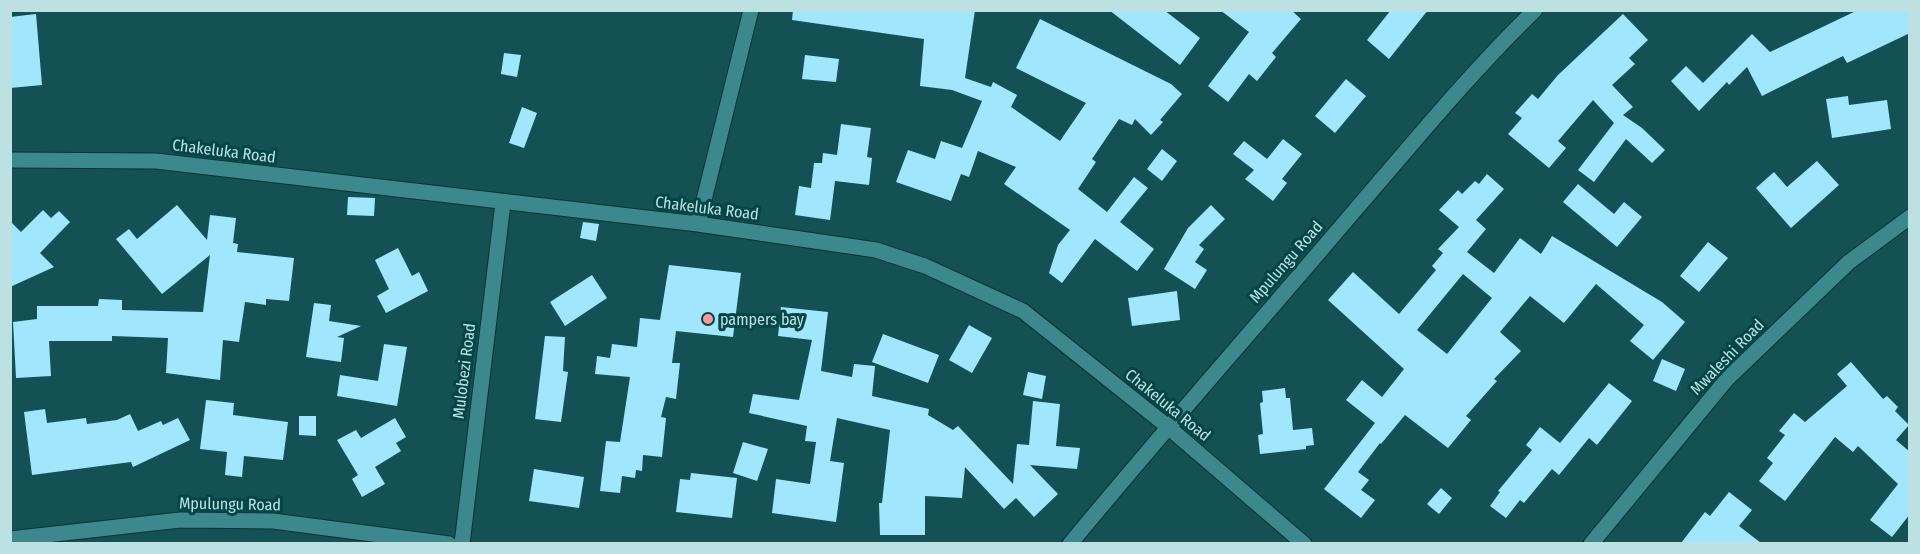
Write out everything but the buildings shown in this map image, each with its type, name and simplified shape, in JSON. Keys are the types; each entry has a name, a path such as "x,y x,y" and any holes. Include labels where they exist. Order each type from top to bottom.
{"street":[{"path":"698,224 751,10"},
{"name":"Mpulungu Road","path":"1070,543 1167,426 1437,113 1489,55 1535,10"},
{"name":"Chakeluka Road","path":"10,160 156,161 698,224 876,250 925,266 1023,311 1167,426 1304,543"},
{"name":"Mulobezi Road","path":"462,543 502,203"},
{"name":"Mwaleshi Road","path":"1592,543 1726,379 1849,262 1910,217"},
{"name":"Mpulungu Road","path":"10,539 180,520 273,521 449,543"}],"place":[{"name":"pampers bay","path":"708,319"}]}
